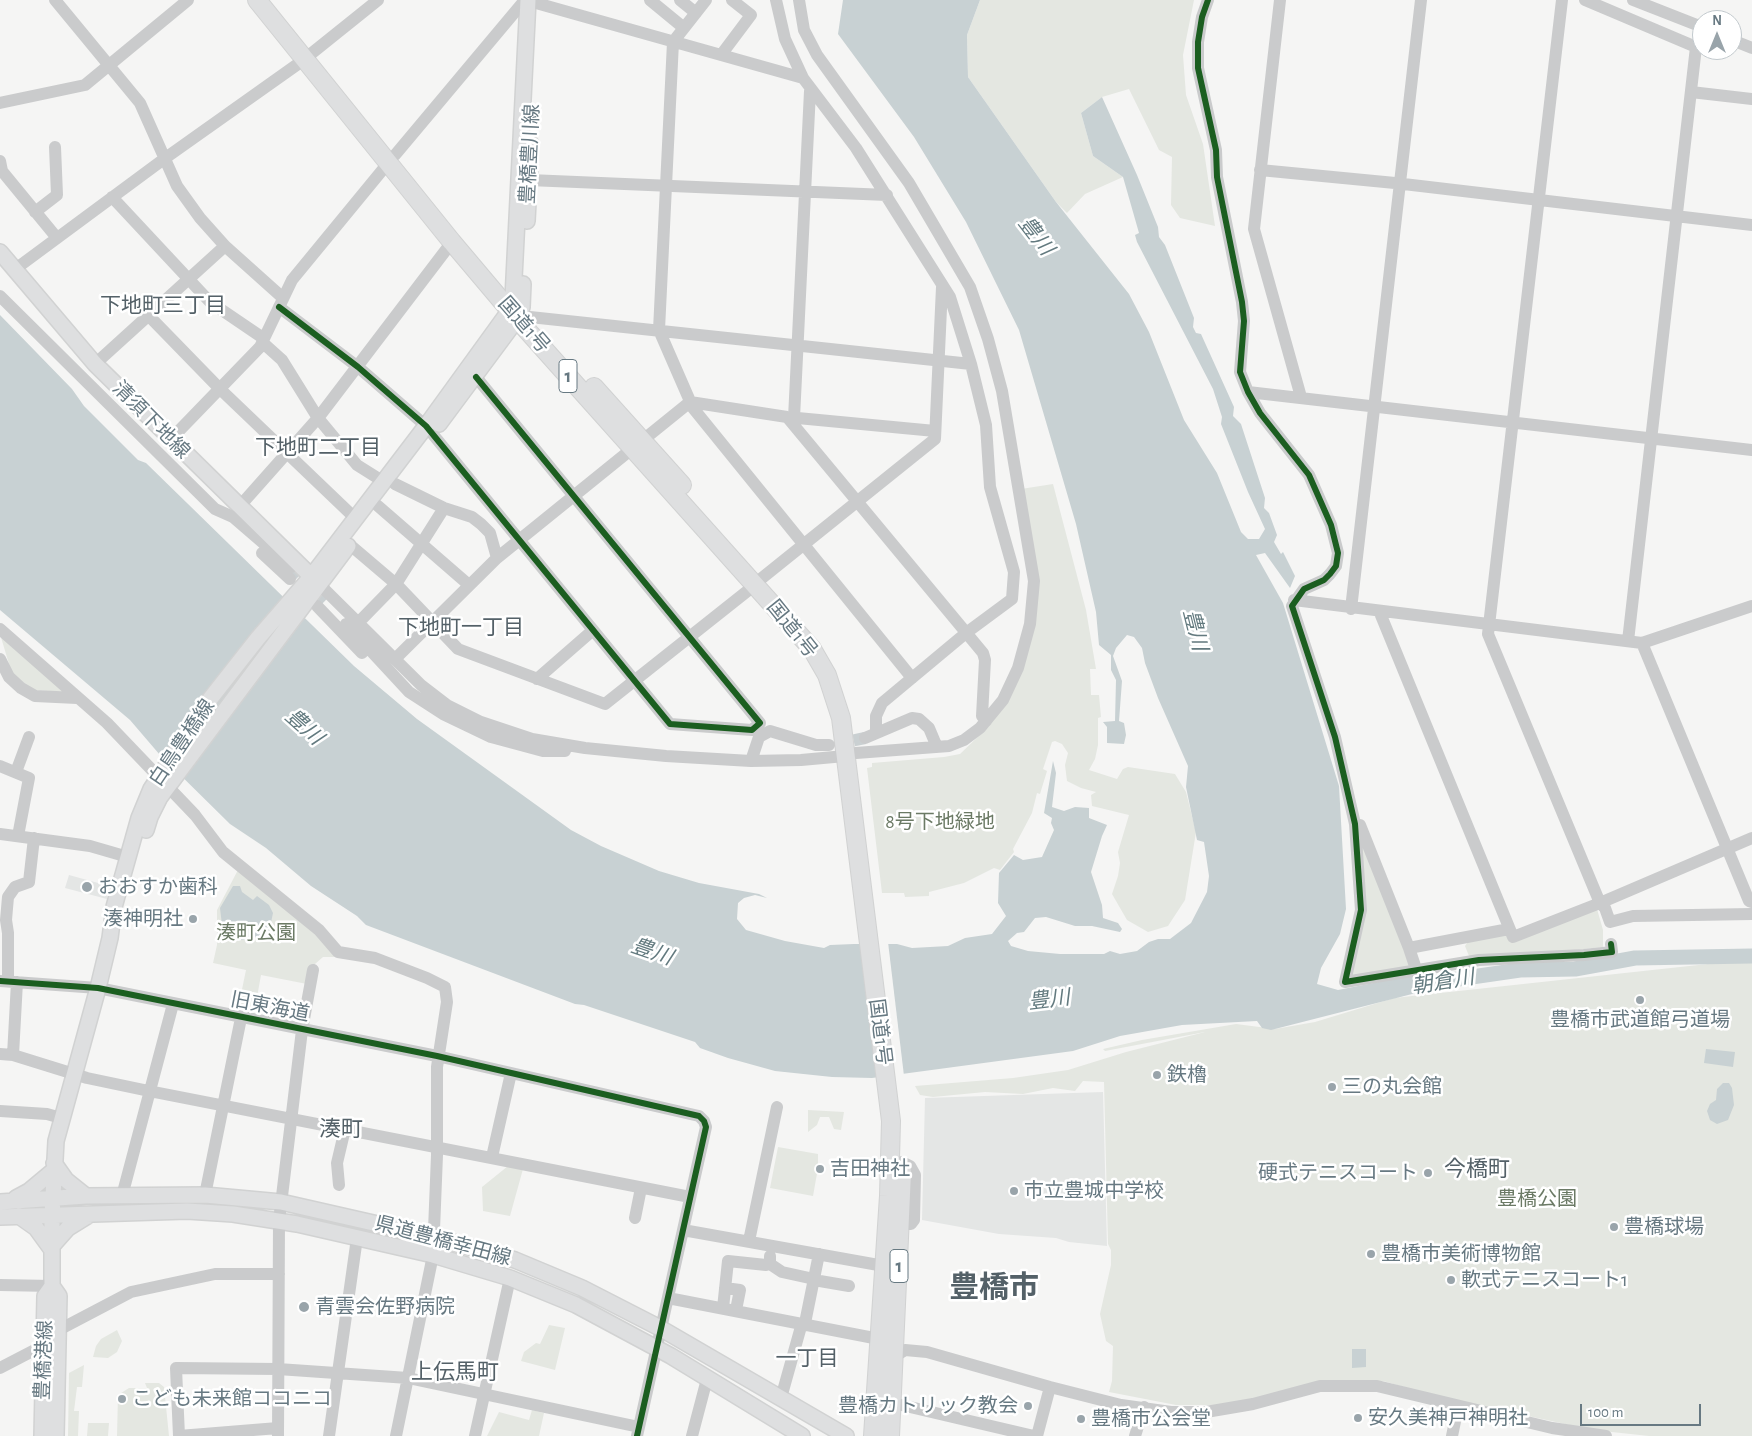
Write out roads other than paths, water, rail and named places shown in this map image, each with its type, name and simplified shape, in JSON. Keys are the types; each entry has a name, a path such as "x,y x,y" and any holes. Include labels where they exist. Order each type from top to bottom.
{"highway":[{"name":"国道1号","path":"257,0 308,56 518,310 759,581 812,649 826,676 841,718 858,751 893,1096 902,1162 896,1356 890,1436"},
{"name":"国道1号","path":"269,0 308,56"},
{"name":"国道1号","path":"392,158 452,242 518,310"},
{"name":"国道1号","path":"873,1436 891,1161 893,1096"}],"main road":[{"name":"豊橋豊川線","path":"518,310 529,180 531,1"},
{"name":"豊橋豊川線","path":"518,310 531,1"},
{"name":"清須下地線","path":"0,252 95,364 316,581"},
{"path":"429,430 476,377 518,310"},
{"path":"316,581 356,519 389,483 518,310"},
{"path":"316,581 349,544 378,506 389,483"},
{"name":"白鳥豊橋線","path":"52,1198 53,1167 61,1118 98,988 110,938 114,907 144,803 312,601 316,581"},
{"name":"白鳥豊橋線","path":"110,938 124,910 150,816 164,780"},
{"path":"5,1201 29,1191 53,1167 86,1196"},
{"name":"県道豊橋幸田線","path":"5,1201 86,1196 205,1195 281,1202 435,1237 515,1260 582,1288 660,1328 846,1436"},
{"name":"豊橋港線","path":"52,1198 52,1286 46,1296 52,1337 56,1436"},
{"name":"県道豊橋幸田線","path":"0,1216 187,1211 233,1214 279,1221 433,1255 510,1278 576,1305 656,1348 794,1434"},
{"path":"19,1216 36,1228 52,1248 68,1228 93,1214"},
{"name":"豊橋港線","path":"42,1436 52,1337"}],"street":[{"path":"55,0 140,103 177,186 225,246 281,302 429,430 670,724 752,730 760,723 476,377"},
{"path":"0,102 85,85 188,0"},
{"path":"14,270 308,56 378,0"},
{"path":"650,0 684,28"},
{"path":"680,0 696,13"},
{"path":"706,0 674,42 659,330 690,402 912,678"},
{"path":"721,55 751,15 732,0"},
{"path":"776,0 785,39 810,91 856,148 950,297 972,364 986,425 990,487 1014,572 1012,599 966,633 878,709 858,751"},
{"path":"792,0 794,10 801,16"},
{"path":"316,581 357,624 396,659 421,685 447,705 481,722 532,739 585,748 666,756 751,761 801,760 858,751 937,747 964,740 973,735 986,722 1003,700 1018,668 1030,624 1033,604 1031,559 1002,391 977,307 960,267 909,183 817,55 804,30 799,0"},
{"path":"1208,0 1202,16 1198,42 1198,68 1216,150 1217,177 1242,302 1244,321 1240,372 1248,392 1260,413 1309,475 1335,537 1338,553 1336,566 1324,580 1304,589 1294,600 1292,606 1335,737 1355,824 1361,910 1345,982 1416,969 1510,957 1584,955 1612,952 1611,944"},
{"path":"1280,0 1254,229 1301,397"},
{"path":"1352,609 1421,0"},
{"path":"1562,0 1488,634 1600,903 1605,908 1610,922 1633,916 1752,914"},
{"path":"1585,0 1696,47 1653,439 1628,641"},
{"path":"1633,0 1692,23"},
{"path":"171,439 260,347 292,280 392,158 531,1 803,78"},
{"path":"810,91 797,345 790,418 857,502 983,653 985,660 982,716 986,722"},
{"path":"1691,92 1752,99"},
{"path":"35,212 57,195 54,147"},
{"path":"0,161 2,171 57,238"},
{"path":"1260,170 1752,224"},
{"path":"529,180 887,195"},
{"path":"112,197 210,302 262,340 282,360 318,418 357,465 389,483 444,508 472,517 490,533 498,558"},
{"path":"239,507 318,418 452,242"},
{"path":"95,364 225,246"},
{"path":"349,544 396,584 458,648 605,704 935,439 942,287"},
{"path":"0,296 215,509 233,517 290,573"},
{"path":"518,310 659,330 972,364"},
{"path":"148,315 220,389 356,519"},
{"path":"1248,392 1752,450"},
{"path":"396,659 498,558 690,402 790,418 935,430"},
{"path":"378,506 469,585"},
{"path":"357,624 396,584 444,508"},
{"path":"1294,600 1380,613 1642,643 1752,606"},
{"path":"312,601 382,664 409,692 466,727 491,737 543,751 573,751 585,748"},
{"path":"1380,613 1512,937 1600,903 1752,838"},
{"path":"0,629 107,723 164,780 195,815 223,852 319,930 338,952 375,958 440,984 447,992 446,1014 437,1056 437,1148 433,1255 396,1436"},
{"path":"537,679 592,631"},
{"path":"1642,643 1749,901 1752,902"},
{"path":"0,646 3,671 22,688 35,696 77,698"},
{"path":"858,751 901,721 912,718 919,719 929,728 937,747"},
{"path":"751,761 760,737 770,732 816,745 829,745"},
{"path":"16,772 29,737"},
{"path":"0,766 29,778 18,836"},
{"path":"1351,805 1416,969"},
{"path":"0,834 90,846 128,857"},
{"path":"34,838 29,882 4,892 8,933 9,981 6,1055 149,1091 690,1197"},
{"path":"1409,948 1509,929"},
{"path":"313,970 302,1030 279,1221 278,1369 278,1432 179,1436 176,1368 278,1369 408,1378 638,1431"},
{"name":"旧東海道","path":"9,981 98,988 437,1056 699,1116 704,1121 706,1127 638,1431"},
{"path":"122,1196 172,1004"},
{"path":"205,1195 242,1018"},
{"path":"492,1158 512,1073"},
{"path":"748,1242 777,1107"},
{"path":"0,1111 47,1114 61,1118"},
{"path":"339,1185 337,1163 345,1129"},
{"path":"635,1218 641,1188"},
{"path":"683,1230 884,1266"},
{"path":"329,1436 357,1238"},
{"path":"769,1263 771,1246"},
{"path":"781,1398 804,1323 819,1254"},
{"path":"723,1308 728,1261 766,1265 769,1263 784,1272 849,1286"},
{"path":"0,1368 131,1292 215,1274 279,1274"},
{"path":"475,1436 510,1278"},
{"path":"0,1285 52,1286"},
{"path":"725,1288 740,1290 736,1310"},
{"path":"668,1298 879,1339"},
{"path":"896,1356 905,1350 926,1352 1050,1388 1121,1405 1171,1412 1206,1412 1253,1404 1320,1386 1377,1386 1458,1407 1582,1435 1606,1436"},
{"path":"692,1436 707,1380"},
{"path":"893,1403 1036,1436 1050,1388"},
{"path":"1135,1436 1144,1407"},
{"path":"1452,1436 1458,1407"}],"water":[{"name":"豊川","path":"843,0 980,0 967,35 968,77 1056,202 1129,294 1149,332 1184,420 1217,473 1241,532 1248,539 1259,539 1265,529 1221,424 1222,417 1213,389 1137,242 1135,235 1139,233 1123,177 1093,156 1081,113 1102,97 1158,227 1159,237 1165,245 1194,318 1193,327 1196,333 1201,334 1234,407 1233,416 1241,424 1265,498 1264,508 1269,513 1277,535 1274,542 1281,554 1283,552 1295,576 1290,588 1265,553 1256,555 1283,603 1339,786 1346,909 1340,934 1321,968 1317,984 1338,990 1414,975 1416,993 1271,1030 1262,1028 1257,1021 1182,1025 1120,1036 1073,1051 872,1078 832,1077 775,1071 728,1058 700,1048 695,1042 584,1005 575,1004 366,925 357,916 311,886 266,848 230,824 160,755 130,720 0,610 0,315 72,389 84,406 138,460 146,463 354,666 417,719 571,830 601,846 659,871 699,883 759,894 767,898 755,895 744,898 738,903 737,919 746,930 785,941 824,948 830,945 854,944 897,944 912,948 948,946 965,938 992,934 1006,916 998,903 999,873 1014,855 1023,860 1042,857 1054,830 1051,823 1052,818 1044,813 1053,761 1056,773 1052,807 1064,811 1075,807 1089,808 1089,818 1107,825 1091,872 1102,905 1103,918 1118,923 1122,929 1120,932 1092,926 1075,926 1046,917 1035,918 1024,932 1017,933 1008,941 1011,946 1028,951 1060,954 1104,954 1110,951 1120,954 1137,951 1149,942 1158,939 1170,939 1191,923 1207,892 1209,876 1204,842 1197,840 1186,787 1188,766 1158,698 1145,663 1142,648 1134,637 1127,635 1116,648 1113,656 1122,681 1119,721 1124,723 1126,735 1124,744 1107,743 1107,727 1103,722 1115,721 1116,680 1111,670 1111,655 1099,645 1096,612 1076,524 1019,330 966,222 914,137 838,34"},
{"path":"233,886 240,886 242,892 253,900 257,896 269,905 273,913 269,932 261,937 242,940 222,940 217,937 222,925 220,908"},
{"path":"1706,1049 1735,1052 1733,1067 1704,1063"},
{"path":"1723,1083 1729,1083 1732,1088 1734,1105 1728,1120 1717,1124 1710,1120 1707,1111 1710,1104 1716,1100 1717,1089"},
{"path":"1352,1349 1366,1349 1366,1367 1352,1368"}],"waterway":[{"name":"朝倉川","path":"1396,988 1520,970 1575,969 1635,958 1752,956"}],"tunnel":[{"path":"291,567 327,602"},
{"path":"836,744 865,738"}],"place":[{"name":"おおすか歯科","path":"87,887"},
{"name":"湊神明社","path":"193,919"},
{"name":"豊橋市武道館弓道場","path":"1640,1000"},
{"name":"鉄櫓","path":"1157,1075"},
{"name":"三の丸会館","path":"1332,1087"},
{"name":"吉田神社","path":"820,1169"},
{"name":"硬式テニスコート","path":"1428,1173"},
{"name":"市立豊城中学校","path":"1014,1191"},
{"name":"豊橋球場","path":"1614,1227"},
{"name":"豊橋市美術博物館","path":"1371,1254"},
{"name":"軟式テニスコート1","path":"1451,1280"},
{"name":"青雲会佐野病院","path":"304,1307"},
{"name":"こども未来館ココニコ","path":"122,1399"},
{"name":"豊橋カトリック教会","path":"1028,1406"},
{"name":"安久美神戸神明社","path":"1358,1418"},
{"name":"豊橋市公会堂","path":"1081,1419"}],"district":[{"name":"下地町三丁目","path":"163,306"},
{"name":"下地町二丁目","path":"318,448"},
{"name":"下地町一丁目","path":"461,628"},
{"name":"湊町","path":"341,1129"},
{"name":"今橋町","path":"1477,1169"},
{"name":"豊橋市","path":"994,1288"},
{"name":"一丁目","path":"807,1359"},
{"name":"上伝馬町","path":"455,1372"}],"park label":[{"name":"8号下地緑地","path":"940,822"},
{"name":"湊町公園","path":"256,933"},
{"name":"豊橋公園","path":"1537,1199"}]}
